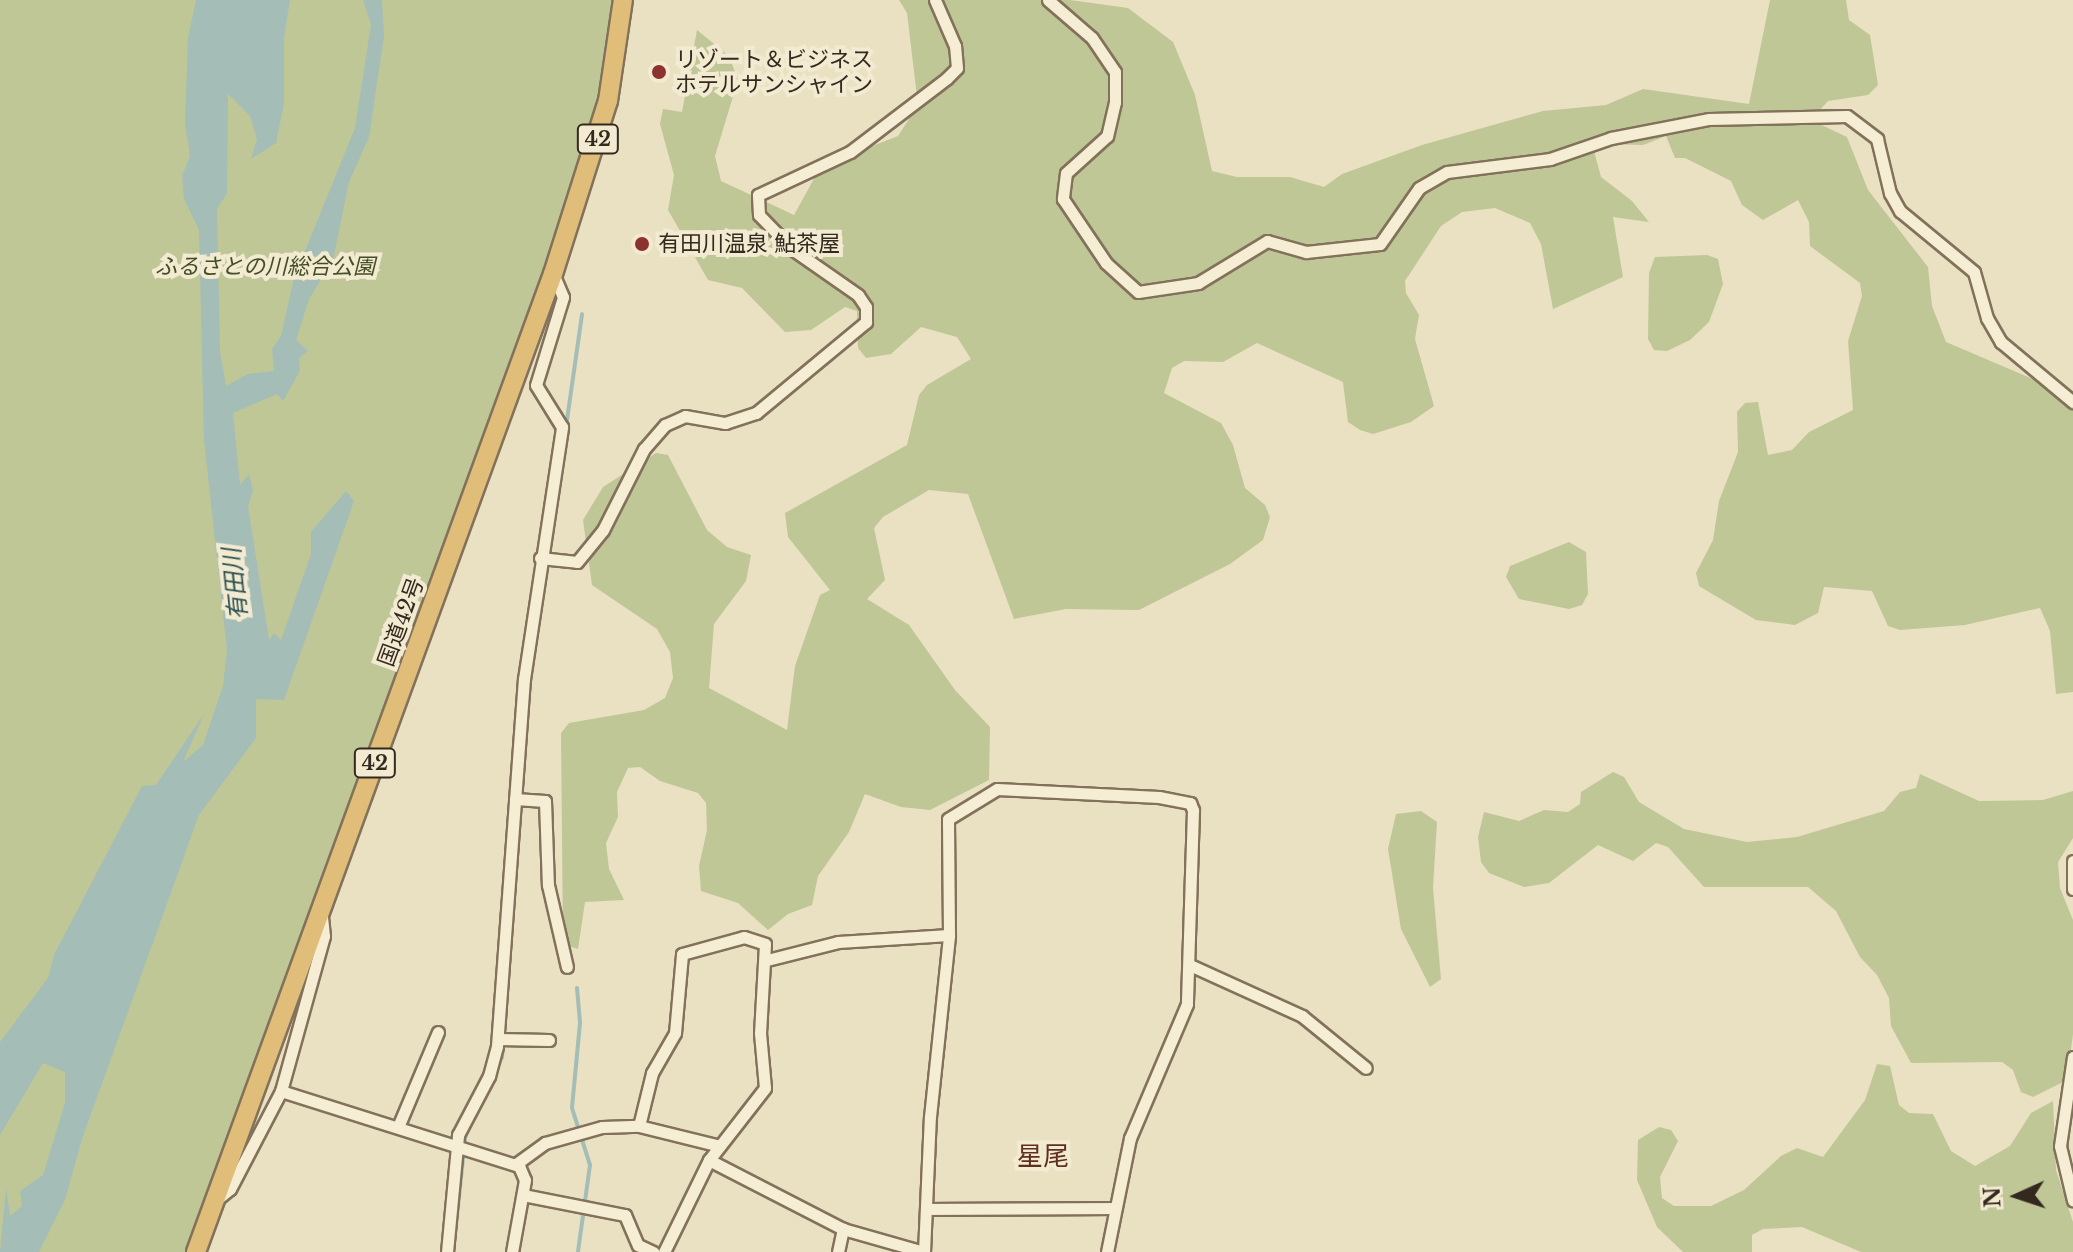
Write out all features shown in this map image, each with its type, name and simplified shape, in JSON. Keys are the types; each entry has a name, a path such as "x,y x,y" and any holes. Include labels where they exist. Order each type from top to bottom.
{"highway":[{"name":"国道42号","path":"196,1252 553,274 608,101 623,0"}],"street":[{"path":"540,558 577,562 603,530 644,449 665,425 685,416 725,423 756,413 866,322 866,307 858,295 792,249 759,215 758,195 850,152 957,68 955,46 935,0"},
{"path":"1048,0 1092,38 1115,72 1115,102 1107,136 1066,173 1063,199 1106,263 1138,292 1198,283 1267,241 1306,252 1380,244 1419,188 1447,172 1550,159 1611,138 1709,119 1847,116 1877,139 1890,193 1900,211 1974,272 1987,318 2001,342 2073,402"},
{"path":"447,1252 457,1146 466,1112 489,1076 498,1039 515,799 540,558 562,427 536,385 563,297 553,274"},
{"path":"709,1160 843,1229 924,1252 930,1117 949,935 946,828 960,808 997,789 1179,799 1193,810 1192,966 1187,1004 1130,1138 1107,1252"},
{"path":"515,799 545,801 548,885 567,967"},
{"path":"2073,861 2073,889"},
{"path":"215,1201 230,1189 281,1091 324,936 321,909"},
{"path":"767,960 838,942 949,935"},
{"path":"639,1126 652,1073 675,1033 678,961 682,954 750,938 765,944 767,960 760,1033 765,1088 709,1160 664,1252"},
{"path":"1192,966 1302,1016 1366,1068"},
{"path":"398,1127 438,1032"},
{"path":"498,1039 549,1040"},
{"path":"2073,1057 2060,1146 2073,1200"},
{"path":"281,1091 516,1164 524,1174 512,1252"},
{"path":"516,1164 556,1138 602,1127 639,1126 720,1146"},
{"path":"523,1195 625,1215 638,1245 653,1252"},
{"path":"926,1209 1114,1208"},
{"path":"838,1252 843,1229"}],"green space":[{"name":"ふるさとの川総合公園","path":"0,0 614,0 599,100 563,213 192,1252 0,1252"},
{"path":"899,0 1070,0 1128,8 1173,42 1195,95 1212,171 1237,177 1290,177 1324,187 1342,174 1422,145 1543,111 1606,105 1643,89 1749,104 1770,0 1846,0 1849,20 1870,35 1878,85 1868,95 1828,101 1811,120 1847,137 1868,190 1928,267 1932,306 1946,342 2073,396 2073,692 2056,694 2050,631 2040,608 1965,625 1900,630 1888,626 1872,591 1824,587 1818,613 1795,625 1756,620 1699,586 1696,573 1713,540 1719,501 1738,452 1737,412 1745,403 1758,402 1768,455 1792,450 1809,432 1853,410 1848,341 1862,296 1860,283 1810,246 1809,222 1798,200 1763,220 1742,205 1731,181 1685,158 1675,158 1666,136 1643,145 1604,144 1594,151 1601,177 1632,201 1649,222 1613,217 1623,277 1553,309 1541,244 1530,223 1495,208 1462,212 1441,226 1405,281 1406,293 1419,315 1415,339 1434,406 1411,422 1373,434 1360,430 1348,422 1343,382 1257,343 1223,362 1184,361 1172,368 1164,393 1221,423 1233,445 1245,488 1265,505 1270,517 1263,540 1230,564 1139,610 1066,609 1014,619 968,494 929,490 883,517 874,528 885,580 867,599 909,625 955,690 990,727 989,780 930,810 901,807 865,794 849,832 818,876 812,905 788,914 768,930 738,903 701,891 699,866 707,830 706,803 698,793 660,781 640,767 628,768 617,792 618,817 606,843 609,869 624,900 585,902 578,949 563,944 561,733 569,723 644,710 665,698 673,678 670,652 657,629 592,585 583,520 603,487 656,453 668,455 707,530 727,547 751,555 746,581 714,624 709,688 787,730 795,666 820,595 830,590 788,537 785,513 907,445 919,395 927,385 971,359 957,337 921,327 891,354 866,358 858,348 857,311 845,307 811,330 785,332 742,288 708,280 668,210 674,175 660,124 663,109 682,112 697,30 729,56 738,80 715,156 721,181 794,215 821,166 898,136 918,105 907,13"},
{"path":"1707,255 1718,259 1723,284 1709,322 1690,340 1667,351 1654,350 1648,339 1649,273 1655,257"},
{"path":"1569,542 1586,552 1588,594 1582,605 1569,609 1519,599 1506,577 1510,566"},
{"path":"1613,772 1624,777 1639,802 1684,829 1747,842 1797,837 1884,811 1900,792 1916,788 1920,774 1979,801 2043,800 2073,791 2073,838 2058,862 2060,888 2073,920 2073,1034 2067,1080 2033,1097 2021,1092 2013,1070 2002,1062 1911,1063 1891,1026 1889,998 1877,975 1860,957 1836,911 1808,887 1704,887 1668,847 1656,843 1633,861 1598,845 1549,883 1524,887 1489,873 1481,862 1478,837 1484,812 1519,821 1544,810 1568,812 1580,804 1581,792"},
{"path":"1421,811 1437,822 1433,888 1441,979 1430,987 1401,929 1388,849 1396,814"},
{"path":"1877,1064 1890,1066 1899,1105 1909,1113 1933,1114 1951,1151 1975,1166 2010,1146 2031,1113 2053,1101 2056,1170 2073,1222 2073,1252 1861,1252 1802,1227 1763,1229 1752,1235 1752,1252 1683,1252 1657,1227 1637,1180 1638,1140 1659,1127 1671,1130 1678,1141 1660,1177 1662,1198 1674,1206 1711,1206 1744,1190 1781,1156 1797,1148 1823,1157 1865,1100"}],"water":[{"name":"有田川","path":"196,0 290,0 284,38 284,103 276,143 251,159 257,139 250,116 228,94 227,193 217,209 220,351 226,386 248,374 274,371 272,349 281,336 294,278 355,128 371,25 363,0 382,0 384,36 369,137 349,182 333,260 309,299 296,340 308,351 299,358 300,371 283,401 277,394 233,413 240,485 249,474 253,491 248,506 269,640 274,633 281,640 311,554 311,532 346,491 354,501 284,700 256,699 256,738 199,815 82,1139 65,1200 39,1252 0,1252 6,1188 10,1216 22,1206 20,1191 43,1175 65,1103 65,1072 43,1063 0,1135 0,1042 48,978 54,955 142,786 156,785 204,714 183,762 203,745 223,686 227,650 204,440 199,230 184,199 182,176 190,156 185,123 188,38"}],"waterway":[{"path":"566,427 582,314"},
{"path":"528,700 532,661"},
{"path":"486,1091 502,1057 512,920"},
{"path":"577,988 580,1023 572,1108 590,1165 578,1252"},
{"path":"453,1252 466,1131"}],"place":[{"name":"リゾート＆ビジネス ホテルサンシャイン","path":"659,72"},
{"name":"有田川温泉 鮎茶屋","path":"642,244"}],"district":[{"name":"星尾","path":"1043,1157"}]}
